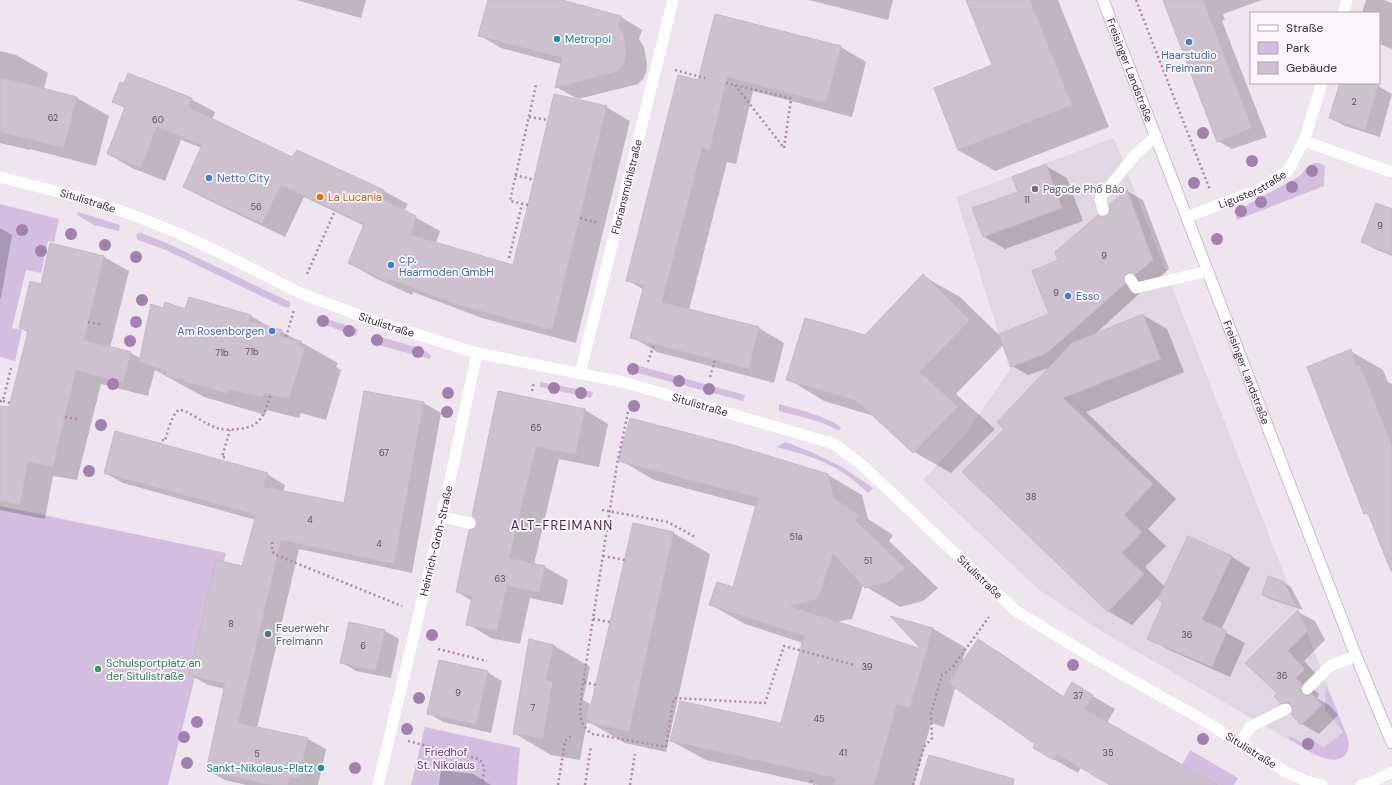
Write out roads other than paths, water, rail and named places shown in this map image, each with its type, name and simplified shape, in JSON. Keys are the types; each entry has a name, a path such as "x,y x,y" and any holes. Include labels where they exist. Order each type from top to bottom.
{"street":[{"name":"Floriansmühlstraße","path":"580,373 673,0"},
{"name":"Freisinger Landstraße","path":"1104,0 1356,656 1392,743"},
{"path":"1343,12 1347,0"},
{"name":"Ligusterstraße","path":"1187,217 1258,190 1288,171 1304,141 1322,84"},
{"path":"1103,210 1100,198 1136,154 1156,136"},
{"path":"1304,141 1392,172"},
{"name":"Situlistraße","path":"0,177 78,197 133,215 217,251 300,293 371,320 477,353 623,382 834,444 862,466 1016,611 1100,662 1198,717 1286,772 1306,781 1322,785"},
{"path":"1130,279 1136,288 1208,271"},
{"name":"Heinrich-Groh-Straße","path":"378,785 442,517 477,353"},
{"path":"442,517 470,523"},
{"path":"1307,689 1330,666 1356,656"},
{"path":"1240,743 1250,727 1286,709"},
{"path":"1362,785 1370,783 1392,772"}],"place":[{"name":"Metropol","path":"557,39"},
{"name":"Haarstudio Freimann","path":"1189,42"},
{"name":"Netto City","path":"209,178"},
{"name":"Pagode Phổ Bảo","path":"1035,189"},
{"name":"La Lucania","path":"320,197"},
{"name":"c.p. Haarmoden GmbH","path":"391,265"},
{"name":"Esso","path":"1068,296"},
{"name":"Am Rosenborgen","path":"272,331"},
{"name":"Feuerwehr Freimann","path":"268,634"},
{"name":"Schulsportplatz an der Situlistraße","path":"98,669"},
{"name":"Sankt-Nikolaus-Platz","path":"321,768"}],"district":[{"name":"ALT-FREIMANN","path":"562,525"}],"park label":[{"name":"Friedhof St. Nikolaus","path":"446,758"}]}
